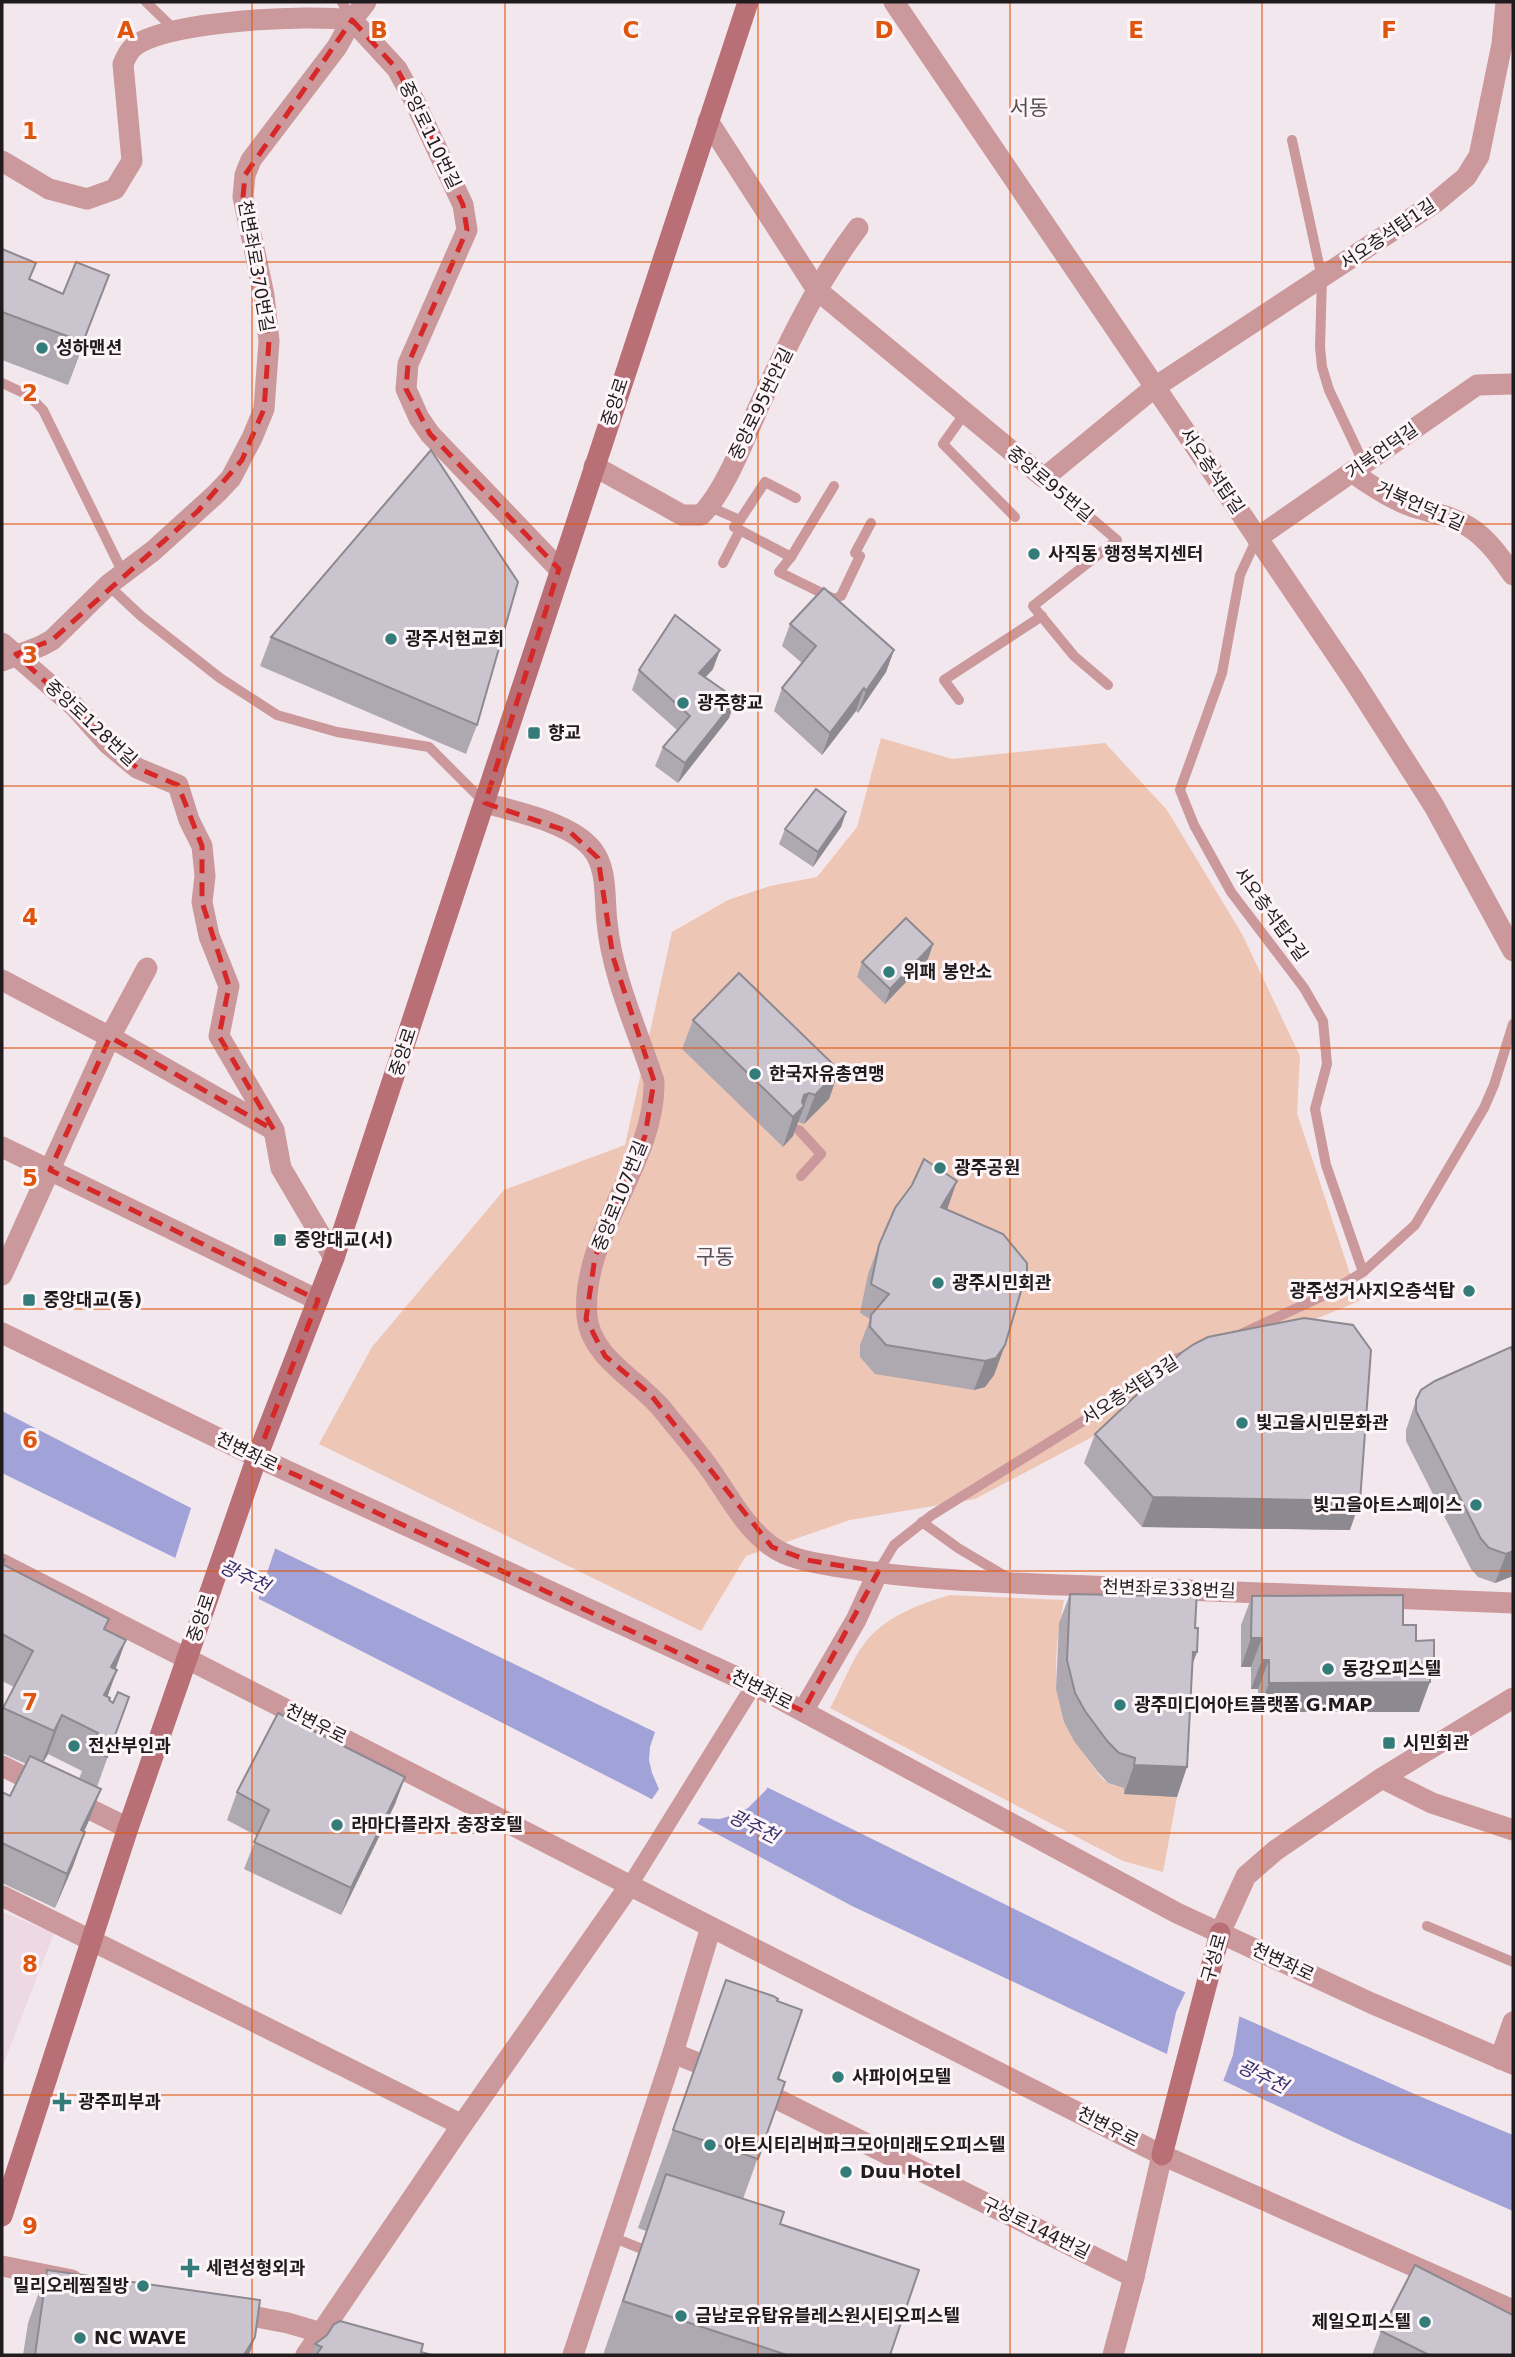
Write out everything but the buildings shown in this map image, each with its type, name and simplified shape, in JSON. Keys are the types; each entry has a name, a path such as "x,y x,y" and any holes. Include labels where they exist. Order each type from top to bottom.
{"main road":[{"name":"중앙로","path":"2,2216 128,1828 257,1457 334,1258 748,2"},
{"name":"구성로","path":"1162,2155 1220,1933"}],"street":[{"name":"천변좌로370번길","path":"7,652 41,646 52,640 116,579 153,551 231,478 264,409 267,385 269,341 264,295 243,197 245,175 251,160 337,47 347,11 366,2"},
{"name":"서오층석탑길","path":"894,2 1353,679 1434,806 1513,951"},
{"name":"서오층석탑1길","path":"1044,478 1155,387 1436,202 1466,177 1479,156 1508,47 1506,2"},
{"path":"2,161 49,189 88,199 115,189 132,161 123,64 129,51 139,43 176,31 323,16 347,11"},
{"name":"중앙로110번길","path":"347,11 397,69 414,100 463,205 467,230 408,364 407,389 419,418 430,434 559,569"},
{"name":"중앙로95번길","path":"708,121 817,290 1044,478"},
{"path":"817,290 858,228"},
{"name":"중앙로95번안길","path":"706,511 817,290"},
{"name":"거북언덕길","path":"1257,538 1477,384 1513,384"},
{"path":"594,466 682,514 706,511"},
{"name":"거북언덕1길","path":"1358,468 1383,493 1411,506 1450,517 1471,528 1513,575"},
{"name":"중앙로128번길","path":"7,652 74,706 108,744 137,768 178,785 189,820 202,846 205,876 202,902 209,936 229,986 219,1036 274,1130 281,1168 334,1258"},
{"name":"중앙로107번길","path":"485,803 533,816 570,832 591,847 598,858 602,870 613,957 654,1081 654,1098 645,1136 595,1256 586,1319 605,1356 650,1394 708,1465 755,1531 772,1547 789,1555 825,1564"},
{"path":"2,1275 110,1037 146,968"},
{"path":"2,980 110,1037 274,1130"},
{"path":"2,1147 318,1300"},
{"name":"천변좌로","path":"2,1333 257,1457 754,1685 1177,1913 1371,2003 1507,2062"},
{"name":"천변우로","path":"2,1564 1162,2155 1513,2310"},
{"name":"천변좌로338번길","path":"825,1564 878,1572 1015,1583 1513,1603"},
{"name":"서오층석탑3길","path":"803,1711 856,1620 878,1572"},
{"path":"306,2355 462,2125 630,1885 754,1685"},
{"name":"구성로","path":"1220,1933 1246,1876 1276,1850 1382,1778 1513,1698"},
{"path":"2,1766 128,1828"},
{"path":"1382,1778 1432,1802 1513,1830"},
{"path":"2,1896 462,2125"},
{"path":"573,2355 673,2053 711,1927"},
{"path":"1507,2062 1513,2022"},
{"name":"구성로144번길","path":"673,2053 743,2082 1134,2277"},
{"name":"구성로","path":"1113,2355 1162,2155"},
{"path":"2,2266 91,2284"},
{"path":"209,2307 321,2332 345,2340"}],"lane":[{"path":"146,2 176,31"},
{"path":"1292,140 1322,278 1322,367 1358,468"},
{"path":"2,383 28,395 43,410 116,579 141,615 220,678 277,715 337,732 429,747 485,803"},
{"path":"965,413 943,444 1015,517"},
{"name":"중앙로95번길","path":"1042,616 1033,606 1117,540 1044,478"},
{"path":"723,563 740,525 765,482 796,498"},
{"path":"834,486 779,572 834,599 841,596 860,556 855,553 870,523"},
{"path":"706,511 740,525 791,557"},
{"name":"서오층석탑2길","path":"1257,538 1240,575 1222,673 1180,790 1194,825 1231,892 1304,988 1323,1021 1327,1064 1314,1108 1326,1165 1363,1272"},
{"path":"959,699 944,680 1042,616 1074,656 1108,685"},
{"path":"1226,1340 1325,1295 1363,1272 1415,1224 1469,1138 1494,1085 1513,1024"},
{"path":"799,1130 821,1154 801,1176"},
{"name":"서오층석탑3길","path":"878,1572 894,1545 922,1522 1122,1397 1171,1360 1193,1352"},
{"path":"922,1522 1015,1583"},
{"path":"1427,1926 1513,1962"},
{"path":"612,2236 659,2256"}],"highlighted area":[{"path":"352,20 397,69 414,100 463,205 467,230 408,364 406,389 430,434 559,569 485,803 570,832 598,858 613,957 654,1081 645,1136 595,1257 586,1319 605,1356 650,1394 772,1547 807,1560 878,1572 803,1711 257,1457 318,1300 50,1170 110,1037 274,1130 219,1036 229,986 202,902 202,846 178,785 137,768 16,654 52,640 198,511 242,460 264,409 269,341 243,197 245,175"}],"shaded area":[{"name":"광주공원","path":"881,738 952,759 1105,743 1167,810 1242,934 1300,1056 1297,1113 1359,1301 1253,1345 1111,1427 975,1499 850,1520 746,1556 701,1631 319,1444 372,1347 504,1190 625,1145 672,932 728,900 770,886 817,877 857,827"},
{"path":"950,1595 1064,1600 1056,1663 1065,1721 1074,1740 1108,1783 1177,1797 1163,1872 1123,1861 830,1708 855,1658 872,1635 903,1613"},
{"path":"2,1912 54,1933 2,2068"}],"water":[{"name":"광주천","path":"2,1411 185,1505 1171,1986 1513,2135 1513,2211 1352,2141 852,1906 640,1793 269,1604 2,1473"}],"pier":[{"path":"192,1505 276,1546 257,1603 174,1562"},
{"path":"656,1729 769,1784 766,1790 739,1813 720,1819 701,1818 696,1826 650,1802 659,1789 649,1760"},
{"path":"1187,1989 1240,2013 1233,2055 1222,2084 1166,2058 1176,2012"}],"place":[{"name":"성하맨션","path":"42,348"},
{"name":"사직동 행정복지센터","path":"1034,554"},
{"name":"광주서현교회","path":"391,639"},
{"name":"광주향교","path":"683,703"},
{"name":"향교","path":"534,733"},
{"name":"위패 봉안소","path":"889,972"},
{"name":"한국자유총연맹","path":"755,1074"},
{"name":"광주공원","path":"940,1168"},
{"name":"중앙대교(서)","path":"280,1240"},
{"name":"광주시민회관","path":"938,1283"},
{"name":"광주성거사지오층석탑","path":"1469,1291"},
{"name":"중앙대교(동)","path":"29,1300"},
{"name":"빛고을시민문화관","path":"1242,1423"},
{"name":"빛고을아트스페이스","path":"1476,1505"},
{"name":"동강오피스텔","path":"1328,1669"},
{"name":"광주미디어아트플랫폼 G.MAP","path":"1120,1705"},
{"name":"시민회관","path":"1389,1743"},
{"name":"전산부인과","path":"74,1746"},
{"name":"라마다플라자 충장호텔","path":"337,1825"},
{"name":"사파이어모텔","path":"838,2077"},
{"name":"광주피부과","path":"62,2102"},
{"name":"아트시티리버파크모아미래도오피스텔","path":"710,2145"},
{"name":"Duu Hotel","path":"846,2172"},
{"name":"세련성형외과","path":"190,2268"},
{"name":"밀리오레찜질방","path":"143,2286"},
{"name":"금남로유탑유블레스원시티오피스텔","path":"681,2316"},
{"name":"제일오피스텔","path":"1425,2322"},
{"name":"NC WAVE","path":"80,2338"}],"district":[{"name":"서동","path":"1029,108"},
{"name":"구동","path":"715,1257"}]}
